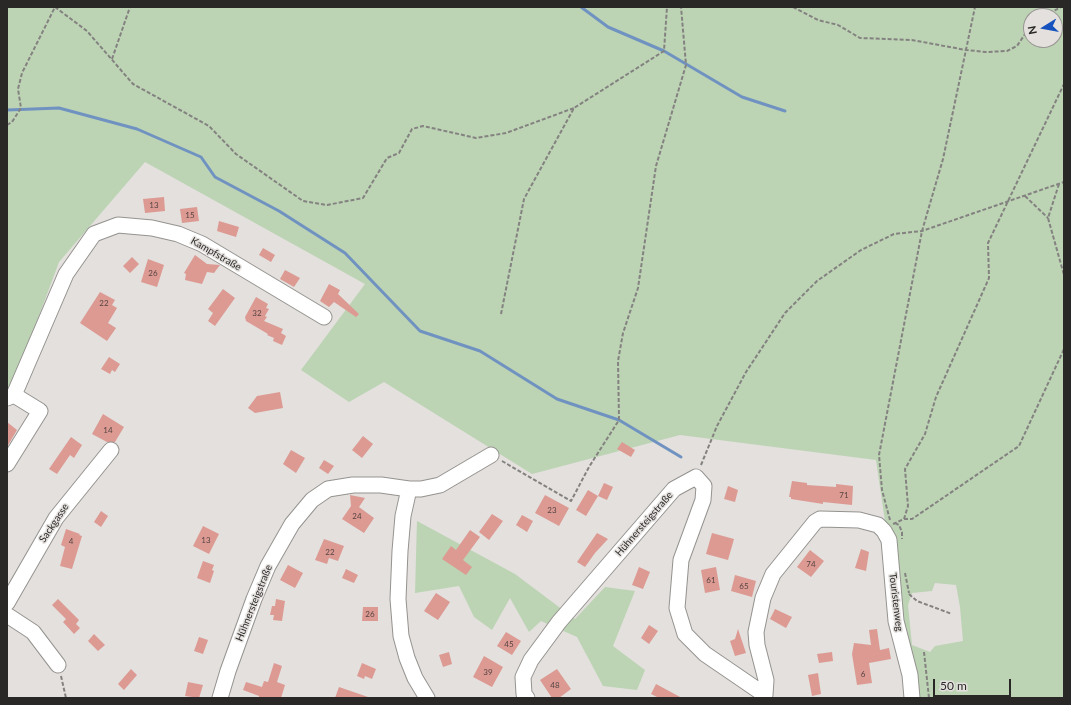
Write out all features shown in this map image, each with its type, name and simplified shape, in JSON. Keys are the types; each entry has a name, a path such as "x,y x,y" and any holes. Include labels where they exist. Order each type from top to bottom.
{"street":[{"name":"Kampfstraße","path":"10,396 66,274 94,234 118,225 152,228 178,234 202,244 324,317"},
{"path":"7,464 40,411 10,396"},
{"name":"Sackgasse","path":"7,603 56,518 111,450"},
{"name":"Hühnersteigstraße","path":"220,698 228,671 266,571 292,524 312,500 328,489 353,485 381,485 421,490 440,485 491,455"},
{"path":"696,477 704,486 703,500 681,560 677,608 685,634 705,654 766,696"},
{"name":"Hühnersteigstraße","path":"527,698 524,694 524,677 531,660 560,622 674,489 696,477"},
{"path":"409,489 403,516 400,551 398,599 401,636 407,658 415,678 427,698"},
{"path":"766,696 766,680 757,644 756,632 763,598 773,574 815,522 820,518 859,520 889,527"},
{"name":"Touristenweg","path":"889,527 888,540 896,621 910,675 912,698"},
{"path":"7,615 33,632 58,665"}],"path":[{"path":"7,125 12,122 21,108 18,89 22,73 55,7 87,30 133,84 209,126 236,154 303,201 327,205 363,198 387,158 399,154 412,129 423,126 476,138 506,133 574,108 664,52 667,7"},
{"path":"112,59 130,7"},
{"path":"491,455 571,502 589,467 619,420 618,362 623,333 638,288 656,166 686,66 681,7"},
{"path":"793,7 818,20 838,25 860,38 912,40 966,50 986,52 1007,51 1017,46 1023,37"},
{"path":"889,527 891,519 882,490 879,455 922,231 943,159 975,7"},
{"path":"904,519 908,506 905,469 925,434 936,398 989,278 988,243 1064,84"},
{"path":"501,314 524,199 574,108"},
{"path":"696,477 718,426 743,379 785,313 817,281 861,250 894,234 922,231 1064,182"},
{"path":"1048,218 1059,184"},
{"path":"1025,196 1048,218 1064,275"},
{"path":"889,527 904,519 912,519 1019,446 1064,349"},
{"path":"894,594 909,593 917,601 952,614"},
{"path":"924,652 928,698"},
{"path":"58,665 66,698"}],"green space":[{"path":"7,7 1064,7 1064,698 911,698 876,460 680,435 532,474 384,382 349,402 301,370 365,284 145,162 59,262 11,391 7,393","holes":["935,583 956,585 960,607 963,641 935,646 930,652 912,645 908,605 912,593 932,591"]},
{"path":"417,521 515,574 575,619 605,587 635,591 613,646 645,670 637,690 603,686 577,637 541,621 529,632 510,598 492,630 474,617 459,586 415,593"}],"building":[{"path":"164,197 165,211 145,213 143,199"},
{"path":"197,207 199,221 182,223 180,209"},
{"path":"219,221 239,227 236,237 217,231"},
{"path":"263,248 275,255 271,262 259,255"},
{"path":"195,255 207,264 220,265 214,273 207,272 202,284 185,280 186,274 184,273"},
{"path":"132,257 139,264 130,273 123,266"},
{"path":"148,259 164,265 157,287 141,282"},
{"path":"285,270 300,278 294,287 280,279"},
{"path":"329,284 340,290 338,294 359,314 356,317 334,302 329,307 320,301"},
{"path":"223,289 235,298 215,326 208,321 213,313 208,309"},
{"path":"100,292 115,300 112,305 117,308 108,323 116,328 107,341 80,323"},
{"path":"256,297 268,304 266,308 269,309 265,316 267,317 264,321 283,329 281,333 286,336 282,345 273,341 274,338 246,321 245,317"},
{"path":"109,357 120,364 115,372 112,370 110,374 101,369"},
{"path":"280,392 283,408 255,413 248,408 257,396"},
{"path":"103,414 124,427 115,442 107,442 92,434"},
{"path":"7,422 17,430 7,447"},
{"path":"363,436 373,444 362,458 352,450"},
{"path":"71,437 82,445 74,458 70,455 57,474 49,469"},
{"path":"622,442 635,450 631,457 617,449"},
{"path":"291,450 305,458 296,473 283,464"},
{"path":"324,460 334,466 328,474 319,468"},
{"path":"792,481 807,483 807,485 836,487 836,484 853,486 852,505 823,502 823,504 791,499 791,497 789,497"},
{"path":"604,483 613,487 607,500 598,496"},
{"path":"728,486 738,490 735,502 724,499"},
{"path":"588,490 598,496 586,516 576,510"},
{"path":"350,495 365,498 359,507 374,518 364,533 342,519 351,506"},
{"path":"545,495 569,508 559,526 535,513"},
{"path":"101,511 108,516 101,527 94,522"},
{"path":"492,514 503,521 489,540 479,532"},
{"path":"522,515 533,521 527,532 516,525"},
{"path":"203,526 219,534 209,554 193,546"},
{"path":"66,529 82,536 72,569 60,566 65,547 61,545"},
{"path":"470,530 480,537 463,560 472,567 466,575 442,559 451,546 456,550"},
{"path":"597,533 608,539 585,567 577,562"},
{"path":"712,533 734,539 728,560 706,554"},
{"path":"324,539 344,546 338,561 329,558 327,564 315,560"},
{"path":"861,549 869,552 866,571 855,568"},
{"path":"810,550 824,561 811,577 797,567"},
{"path":"203,561 214,565 212,570 214,571 210,583 197,578"},
{"path":"288,565 303,573 295,588 280,580"},
{"path":"639,567 650,572 643,589 632,585"},
{"path":"716,567 720,590 705,593 701,570"},
{"path":"346,569 358,575 354,583 342,578"},
{"path":"735,575 756,581 752,597 731,591"},
{"path":"436,593 450,602 438,620 424,611"},
{"path":"58,599 79,620 76,624 80,628 74,634 63,622 66,619 52,605"},
{"path":"276,599 285,601 282,621 273,620 274,615 270,615 272,606 275,606"},
{"path":"363,607 378,607 378,621 362,621"},
{"path":"775,609 792,617 786,628 770,619"},
{"path":"649,625 658,631 649,644 641,638"},
{"path":"738,629 746,653 735,656 730,641 735,639"},
{"path":"877,629 880,650 889,648 891,659 869,663 872,683 857,685 852,654 854,643 871,645 869,630"},
{"path":"506,632 521,641 512,655 497,646"},
{"path":"94,634 105,645 98,651 88,641"},
{"path":"199,637 208,640 203,654 194,651"},
{"path":"449,652 452,664 443,667 439,655"},
{"path":"832,652 833,661 819,663 817,654"},
{"path":"484,656 503,667 492,687 473,677"},
{"path":"274,663 282,666 277,682 285,685 281,698 259,698 259,696 243,690 246,682 262,687 264,681 268,682"},
{"path":"362,663 376,669 372,679 365,676 364,679 357,676"},
{"path":"131,669 137,675 124,690 118,684"},
{"path":"557,669 571,689 559,698 552,698 540,680"},
{"path":"818,673 821,694 812,696 808,675"},
{"path":"188,682 203,685 199,698 185,696"},
{"path":"656,684 682,698 659,698 651,694"},
{"path":"339,687 368,697 335,698"}],"waterway":[{"path":"581,7 608,27 664,51 742,97 785,111"},
{"path":"7,110 59,108 137,129 201,157 215,177 279,211 345,253 420,331 480,351 557,399 619,420 681,457"}]}
